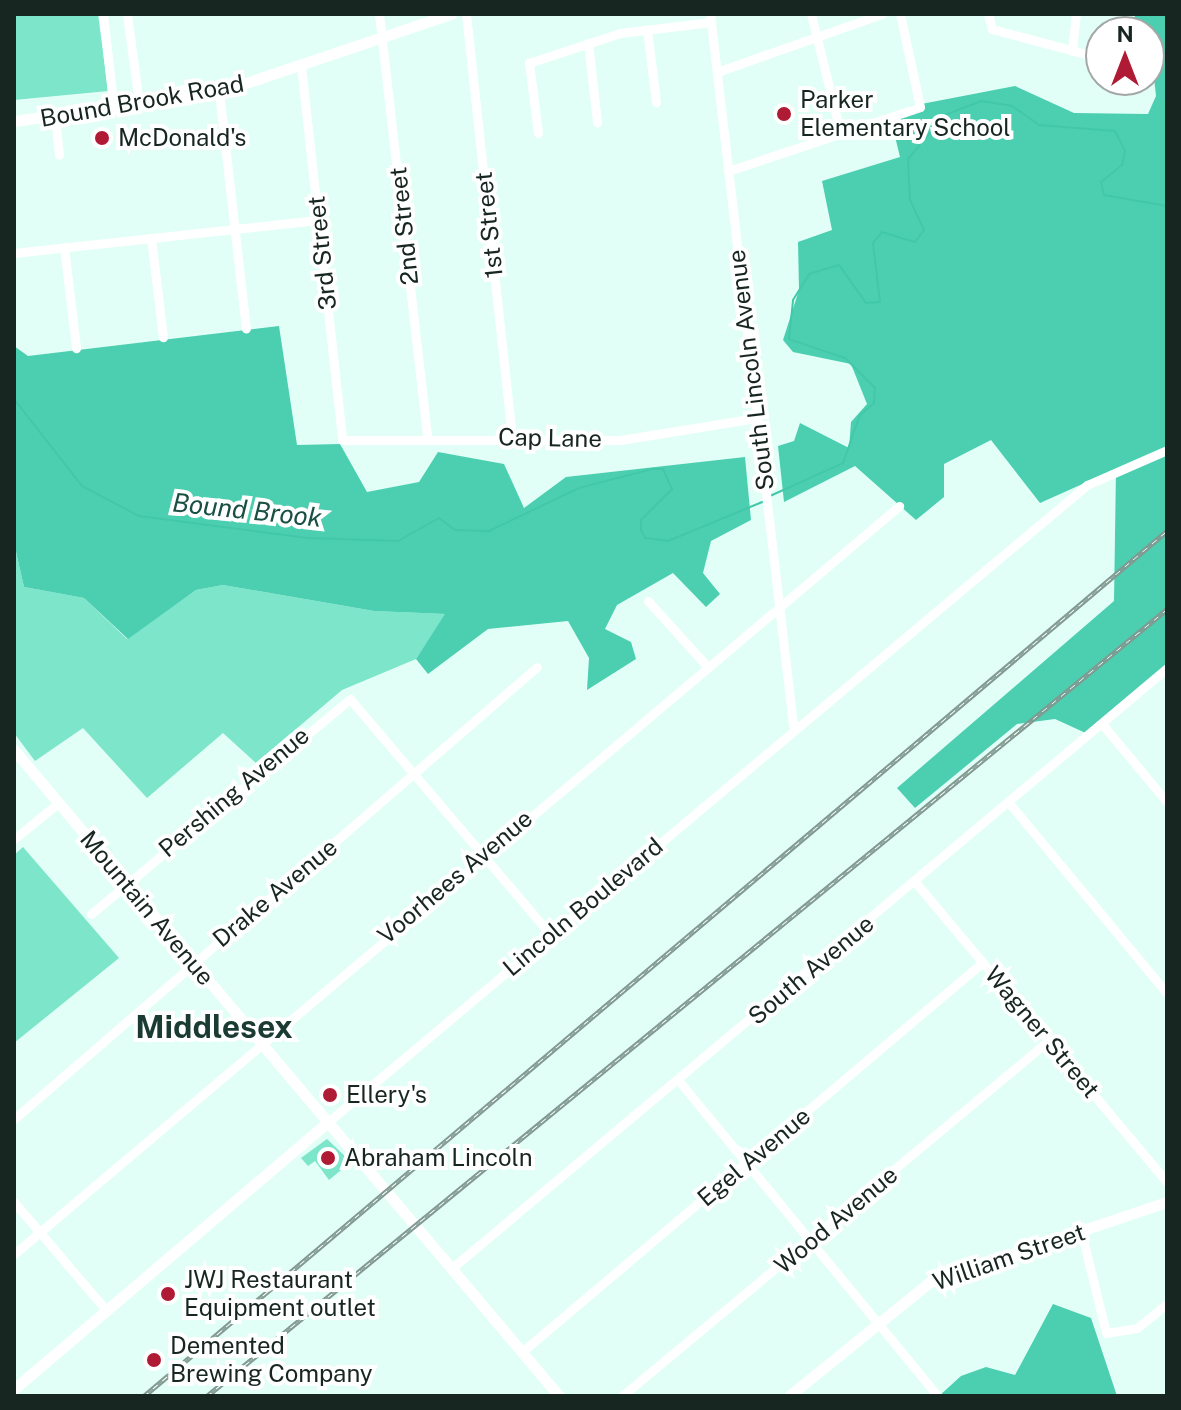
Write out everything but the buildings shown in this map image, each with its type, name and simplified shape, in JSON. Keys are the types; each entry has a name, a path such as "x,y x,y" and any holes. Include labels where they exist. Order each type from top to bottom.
{"main road":[{"name":"Bound Brook Road","path":"14,121 114,110 219,92 451,14"},
{"name":"Mountain Avenue","path":"14,750 559,1396"},
{"name":"Lincoln Boulevard","path":"14,1389 328,1122"},
{"name":"William Street","path":"789,1396 877,1322 947,1274 1167,1202"}],"street":[{"path":"103,14 114,110"},
{"path":"127,14 139,104"},
{"name":"2nd Street","path":"379,14 427,438"},
{"name":"1st Street","path":"466,14 512,436"},
{"path":"811,14 840,131"},
{"path":"717,72 882,14"},
{"path":"728,171 840,131 920,107 900,14"},
{"path":"988,14 992,29 1085,54"},
{"path":"1072,51 1076,14"},
{"path":"538,133 529,63 588,43 710,18"},
{"name":"South Lincoln Avenue","path":"710,18 793,725"},
{"path":"647,29 656,102"},
{"path":"588,43 597,122"},
{"name":"3rd Street","path":"301,66 342,440"},
{"path":"219,92 246,328"},
{"path":"55,117 59,155"},
{"path":"14,253 319,220"},
{"path":"151,238 163,337"},
{"path":"64,247 76,348"},
{"name":"Cap Lane","path":"342,440 512,436 620,440 756,418"},
{"name":"Lincoln Boulevard","path":"328,1122 551,935 793,725 1087,485 1167,450"},
{"name":"Voorhees Avenue","path":"14,1254 482,853 899,506"},
{"path":"648,601 706,665"},
{"name":"Drake Avenue","path":"14,1119 193,962 417,775 537,667"},
{"name":"South Avenue","path":"452,1268 916,883 1167,668"},
{"name":"Pershing Avenue","path":"91,914 342,701 357,704 417,775"},
{"path":"1102,724 1167,802"},
{"path":"417,775 551,935"},
{"path":"14,839 58,803"},
{"path":"1009,803 1167,993"},
{"name":"Wagner Street","path":"916,883 1167,1182"},
{"name":"Egel Avenue","path":"523,1351 983,962"},
{"name":"Wood Avenue","path":"622,1396 810,1243 1048,1041"},
{"path":"679,1081 938,1396"},
{"path":"14,1202 106,1310"},
{"path":"1081,1231 1106,1333 1137,1328 1167,1304"}],"green space":[{"path":"14,14 98,14 108,91 14,100"},
{"path":"1167,14 1167,670 1090,735 1055,719 1017,724 915,808 897,788 1114,601 1116,469 1040,503 991,440 944,464 944,497 916,520 855,466 784,502 778,446 794,441 800,423 849,448 851,422 867,404 851,364 793,352 783,340 799,290 798,242 832,230 822,181 900,157 891,120 911,106 1015,86 1074,113 1148,114 1156,96 1165,96 1165,16 1135,16"},
{"path":"279,326 297,445 340,444 367,492 419,482 438,452 504,464 524,508 566,477 745,457 751,520 711,541 703,573 720,594 706,607 673,573 617,605 605,629 631,642 636,659 587,690 589,658 568,621 488,629 428,674 416,659 445,614 374,611 223,585 196,590 128,639 84,598 24,587 14,543 14,346 28,356"},
{"path":"14,543 24,587 84,598 127,639 196,590 223,585 374,611 446,614 416,659 342,690 256,763 223,733 147,798 83,728 35,761 14,733"},
{"path":"23,847 119,958 14,1043 14,855"},
{"path":"327,1139 351,1162 329,1180 315,1161 308,1166 301,1158"},
{"path":"1053,1304 1091,1318 1117,1396 939,1396 961,1376 986,1367 1015,1375"}],"waterway":[{"name":"Bound Brook","path":"770,496 843,463 860,415 874,403 875,388 845,358 789,339 793,300 809,274 839,265 866,303 880,302 873,243 882,232 915,242 924,230 910,200 908,159 945,115 981,101 1012,106 1039,125 1115,131 1125,151 1122,165 1101,182 1104,195 1167,206"},
{"name":"Bound Brook","path":"14,399 82,486 139,516 308,538 398,541 439,518 455,530 489,531 579,488 652,469 663,469 672,489 641,520 641,530 645,538 668,541 762,502"}],"railway":[{"path":"144,1396 1167,531"},
{"path":"207,1396 1167,609"}],"place":[{"name":"Parker Elementary School","path":"784,114"},
{"name":"McDonald's","path":"102,138"},
{"name":"Ellery's","path":"330,1095"},
{"name":"Abraham Lincoln","path":"328,1158"},
{"name":"JWJ Restaurant Equipment outlet","path":"168,1294"},
{"name":"Demented Brewing Company","path":"154,1360"}],"district":[{"name":"Middlesex","path":"214,1027"}]}
